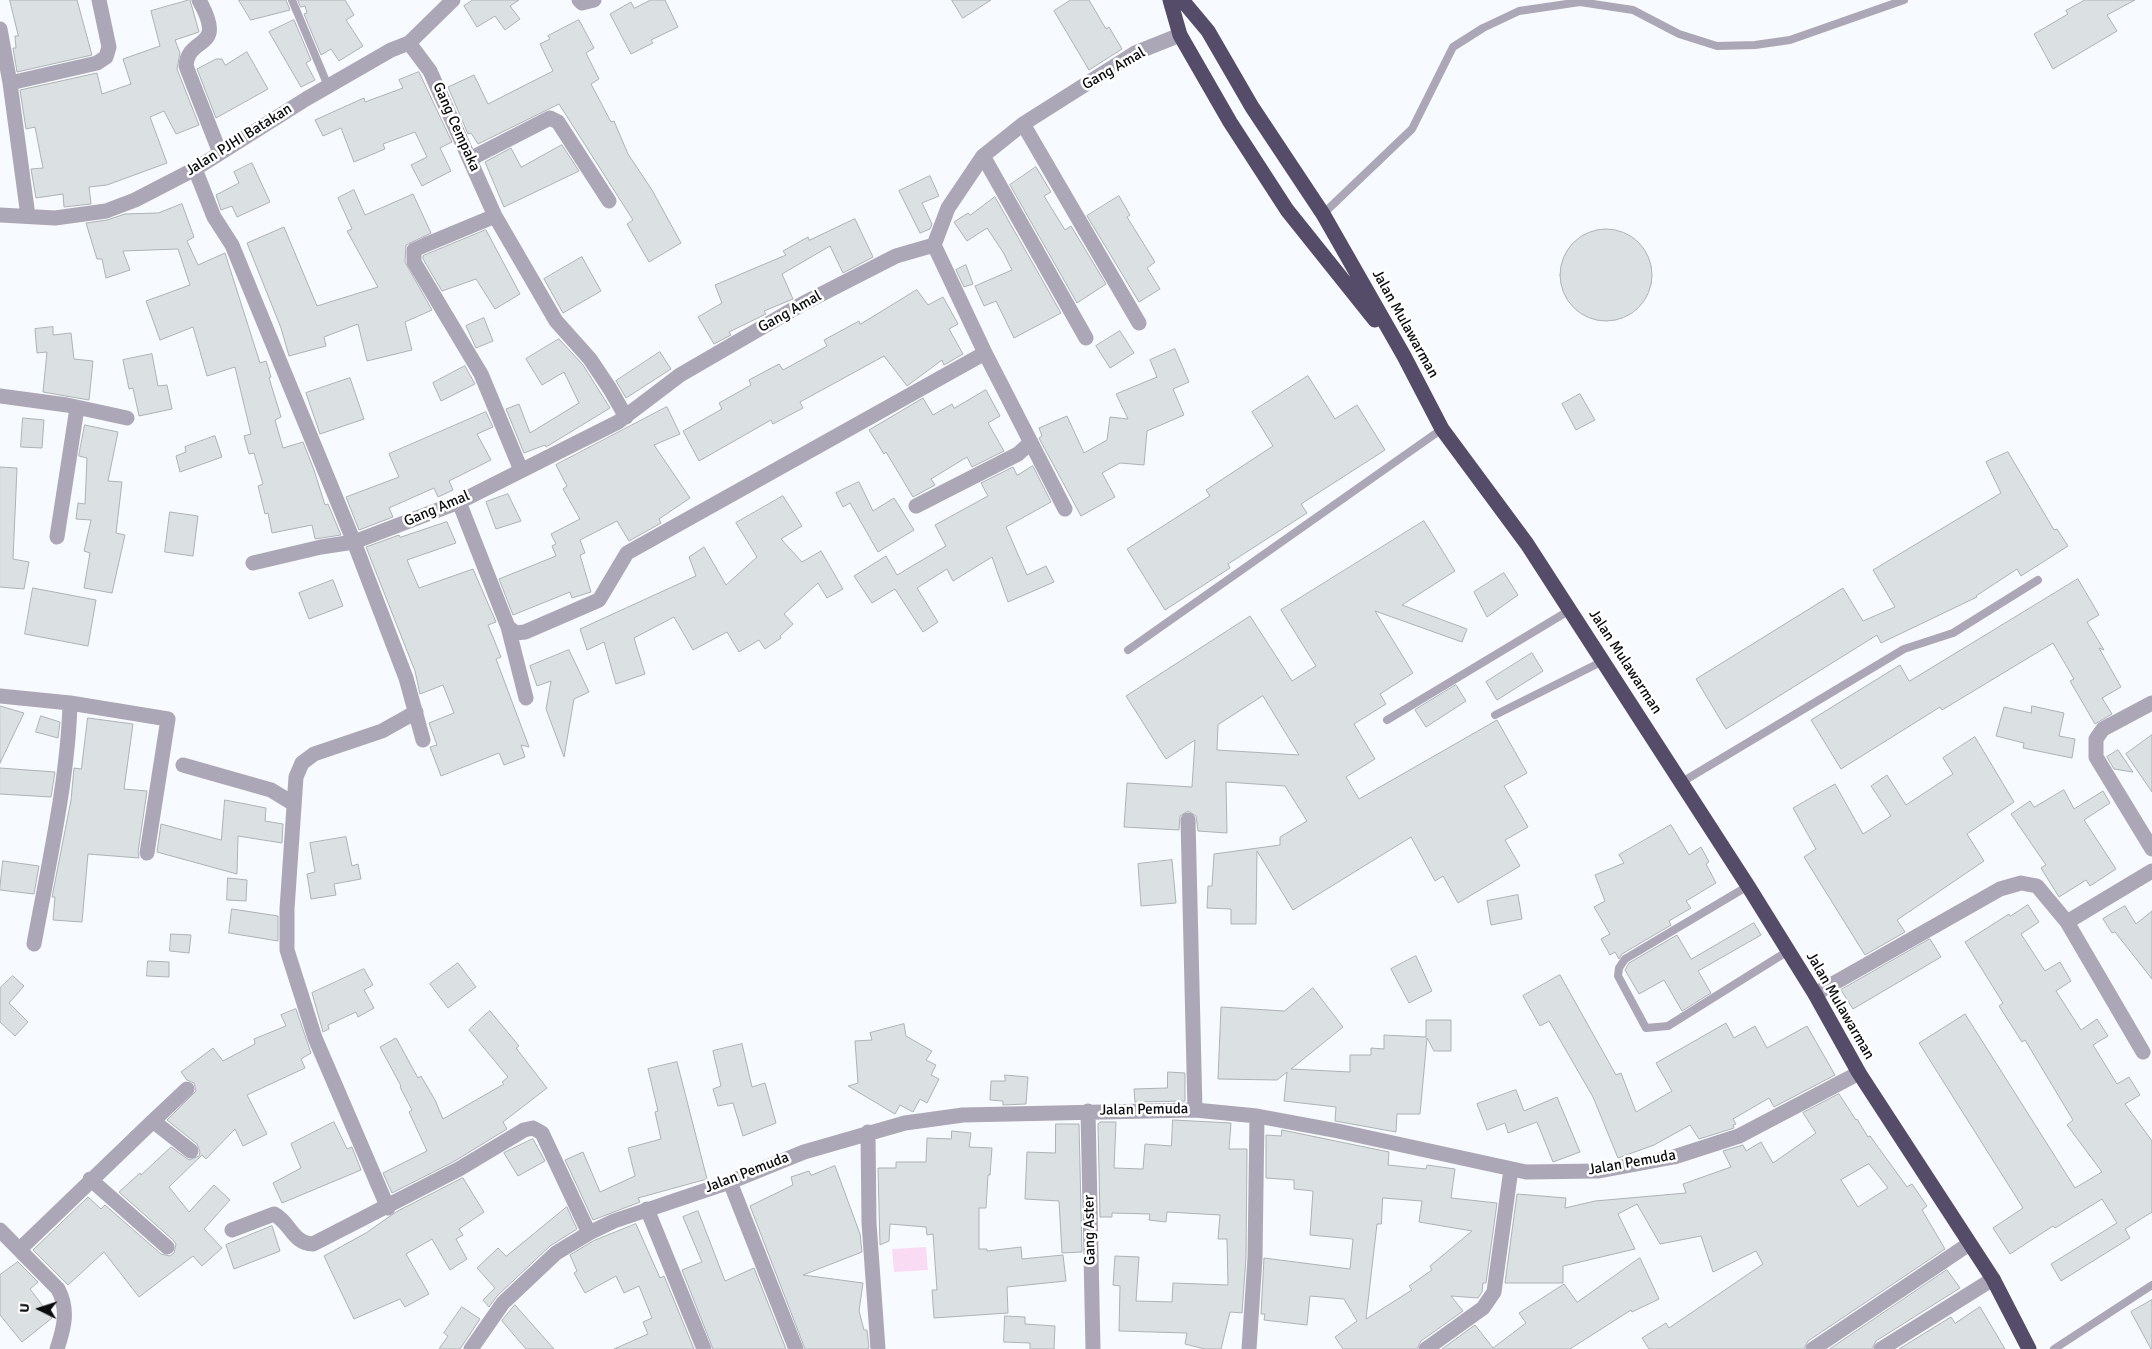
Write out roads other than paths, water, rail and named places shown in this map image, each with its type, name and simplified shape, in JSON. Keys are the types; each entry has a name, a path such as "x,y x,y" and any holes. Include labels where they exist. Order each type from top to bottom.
{"highway":[{"path":"1170,0 1180,35 1230,122 1287,210 1404,356"},
{"name":"Jalan Mulawarman","path":"1182,0 1208,31 1252,107 1323,214 1404,356 1442,429 1527,544 1748,886 1815,994 1859,1073 1993,1279 2029,1349"}],"street":[{"path":"10,83 97,64 106,57 109,47 99,0"},
{"path":"199,0 210,25 209,34 202,44 192,49 186,59 186,66 220,153"},
{"name":"Jalan PJHI Batakan","path":"0,215 55,218 106,211 135,200 195,169 328,86 391,50 409,43 453,0"},
{"path":"579,0 582,4 594,0"},
{"name":"Gang Amal","path":"253,563 321,547 354,542 459,502 626,417 680,375 804,303 896,256 934,246 948,208 983,156 1023,124 1135,53 1180,35"},
{"path":"1,39 10,83 28,216"},
{"name":"Gang Cempaka","path":"409,43 430,70 495,216 556,321 590,360 626,417"},
{"path":"470,158 546,120 553,119 558,122 609,201"},
{"path":"1023,124 1138,323"},
{"path":"983,156 1086,338"},
{"path":"195,169 214,217 232,245 354,542 406,678 423,740"},
{"path":"495,216 414,250 412,254 418,270 481,374 521,470"},
{"path":"934,246 985,353 1064,509"},
{"path":"508,627 516,633 525,632 598,600 627,553 985,353"},
{"path":"0,396 127,418"},
{"path":"57,537 77,408"},
{"path":"916,506 1018,454 1031,442"},
{"path":"459,502 508,627 526,698"},
{"path":"0,696 70,703 168,719 147,853"},
{"path":"34,944 70,728 70,703"},
{"path":"2152,703 2103,729 2096,739 2096,757 2152,849"},
{"path":"388,1208 315,1038 287,950 287,909 296,777 302,763 314,754 382,731 416,712"},
{"path":"183,765 271,790 294,804"},
{"path":"1188,820 1196,1110"},
{"path":"2066,922 2152,871"},
{"path":"1815,994 1991,894 2021,883 2037,886 2066,922 2144,1052"},
{"name":"Jalan Pemuda","path":"471,1349 504,1303 556,1253 589,1233 647,1209 730,1182 804,1152 868,1132 905,1123 963,1115 1196,1110 1257,1116 1338,1131 1410,1149 1526,1172 1599,1171 1674,1157 1739,1136 1859,1073"},
{"path":"20,1249 90,1179 186,1088"},
{"name":"Gang Aster","path":"1088,1111 1093,1349"},
{"path":"1248,1349 1255,1258 1257,1116"},
{"path":"153,1121 191,1151"},
{"path":"232,1230 274,1214 282,1218 294,1236 303,1244 314,1244 388,1208 524,1130 533,1128 542,1133 589,1233"},
{"path":"868,1132 869,1223 878,1349"},
{"path":"1426,1349 1483,1308 1494,1292 1511,1169"},
{"path":"90,1179 167,1247"},
{"path":"730,1182 796,1349"},
{"path":"647,1209 704,1349"},
{"path":"0,1230 58,1289 62,1297 65,1323 57,1349"},
{"path":"1813,1349 1969,1244"},
{"path":"1881,1349 1993,1279"}],"lane":[{"path":"292,0 328,86"},
{"path":"1323,214 1412,129 1453,47 1483,28 1519,11 1580,2 1633,10 1679,34 1716,46 1790,40 1904,0"},
{"path":"1128,650 1442,429"},
{"path":"1682,782 1904,649 1953,633 2038,580"},
{"path":"1387,720 1570,610"},
{"path":"1495,715 1603,661"},
{"path":"1748,886 1626,960 1620,968 1618,976 1646,1028 1668,1026 1788,951"},
{"path":"2054,1349 2152,1285"}]}
